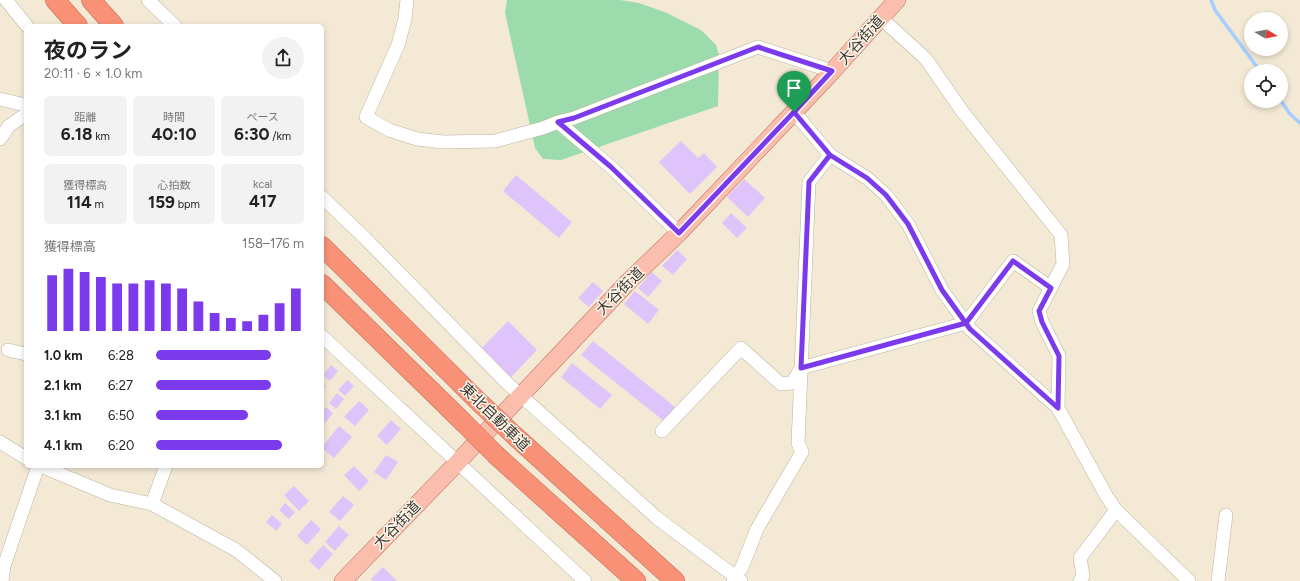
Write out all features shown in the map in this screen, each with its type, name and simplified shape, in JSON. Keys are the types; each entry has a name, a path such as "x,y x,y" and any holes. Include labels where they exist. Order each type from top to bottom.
{"highway":[{"path":"55,0 76,24"},
{"path":"91,0 112,24"},
{"name":"東北自動車道","path":"324,248 481,404 675,581"},
{"name":"東北自動車道","path":"324,286 497,456 636,581"}],"main road":[{"name":"大谷街道","path":"343,581 629,281 679,233 794,112 897,0"}],"street":[{"path":"6,0 25,24"},
{"path":"148,0 172,24"},
{"path":"407,0 405,19 398,45 366,117 389,130 417,139 443,142 495,141 574,118 758,47 832,71"},
{"path":"880,18 926,59 962,111 1061,235 1064,264 1039,311 1042,322 1059,356 1058,408"},
{"path":"0,99 24,105"},
{"path":"794,112 830,155 867,178 886,195 908,224 942,290 970,329 1058,408 1107,497 1116,510 1189,581"},
{"path":"0,139 9,126 24,115"},
{"path":"558,122 611,167 679,233"},
{"path":"324,199 365,238 507,383 658,518 737,580 757,530 802,452 798,444 809,182 830,155"},
{"path":"662,431 741,348 781,384 792,383 801,368 966,323 1013,261 1051,288"},
{"path":"324,338 585,581"},
{"path":"8,350 24,354"},
{"path":"0,442 24,457"},
{"path":"2,581 4,566 39,468"},
{"path":"45,468 110,494 152,504 236,550 275,581"},
{"path":"152,504 165,468"},
{"path":"1080,581 1083,576 1080,558 1116,510"},
{"path":"1218,581 1226,515"}],"green space":[{"path":"507,0 620,0 639,3 667,13 701,30 716,45 719,55 718,106 561,160 543,159 535,148 505,13"}],"building":[{"path":"681,141 698,158 704,153 717,167 690,194 659,162"},
{"path":"516,175 572,222 559,238 503,191"},
{"path":"744,179 765,198 748,217 727,197"},
{"path":"731,213 747,228 737,238 722,223"},
{"path":"677,250 687,259 673,275 662,266"},
{"path":"652,272 662,281 648,297 638,288"},
{"path":"593,282 603,291 589,307 578,298"},
{"path":"635,291 659,310 648,324 624,304"},
{"path":"508,321 537,350 511,377 482,348"},
{"path":"593,341 675,407 664,421 581,355"},
{"path":"572,363 612,395 600,409 561,377"},
{"path":"331,365 338,371 330,381 324,376"},
{"path":"347,380 354,386 345,396 338,390"},
{"path":"337,393 344,399 336,409 329,403"},
{"path":"359,401 369,410 355,426 344,417"},
{"path":"326,407 333,413 325,423 324,422 324,410"},
{"path":"391,420 401,429 387,445 377,436"},
{"path":"339,426 352,437 334,458 324,450 324,445"},
{"path":"386,455 398,462 386,480 374,472"},
{"path":"354,466 369,481 359,491 344,475"},
{"path":"294,486 309,501 299,511 284,495"},
{"path":"343,496 354,505 340,521 329,512"},
{"path":"285,503 295,512 289,519 279,510"},
{"path":"272,515 282,524 276,531 266,522"},
{"path":"311,520 321,529 307,545 297,536"},
{"path":"339,526 349,535 335,551 325,542"},
{"path":"323,545 333,554 319,570 309,561"},
{"path":"383,567 397,581 373,581 371,579"}],"waterway":[{"path":"1211,0 1215,10 1255,64"},
{"path":"1286,108 1300,123"}],"route":[{"path":"794,112 679,233 611,167 558,122 574,118 758,47 832,71 794,112 830,155 867,178 886,195 908,224 942,290 966,323 970,329 1058,408 1059,356 1042,322 1039,311 1051,288 1013,261 966,323 801,368 809,182 830,155 794,112"}]}
